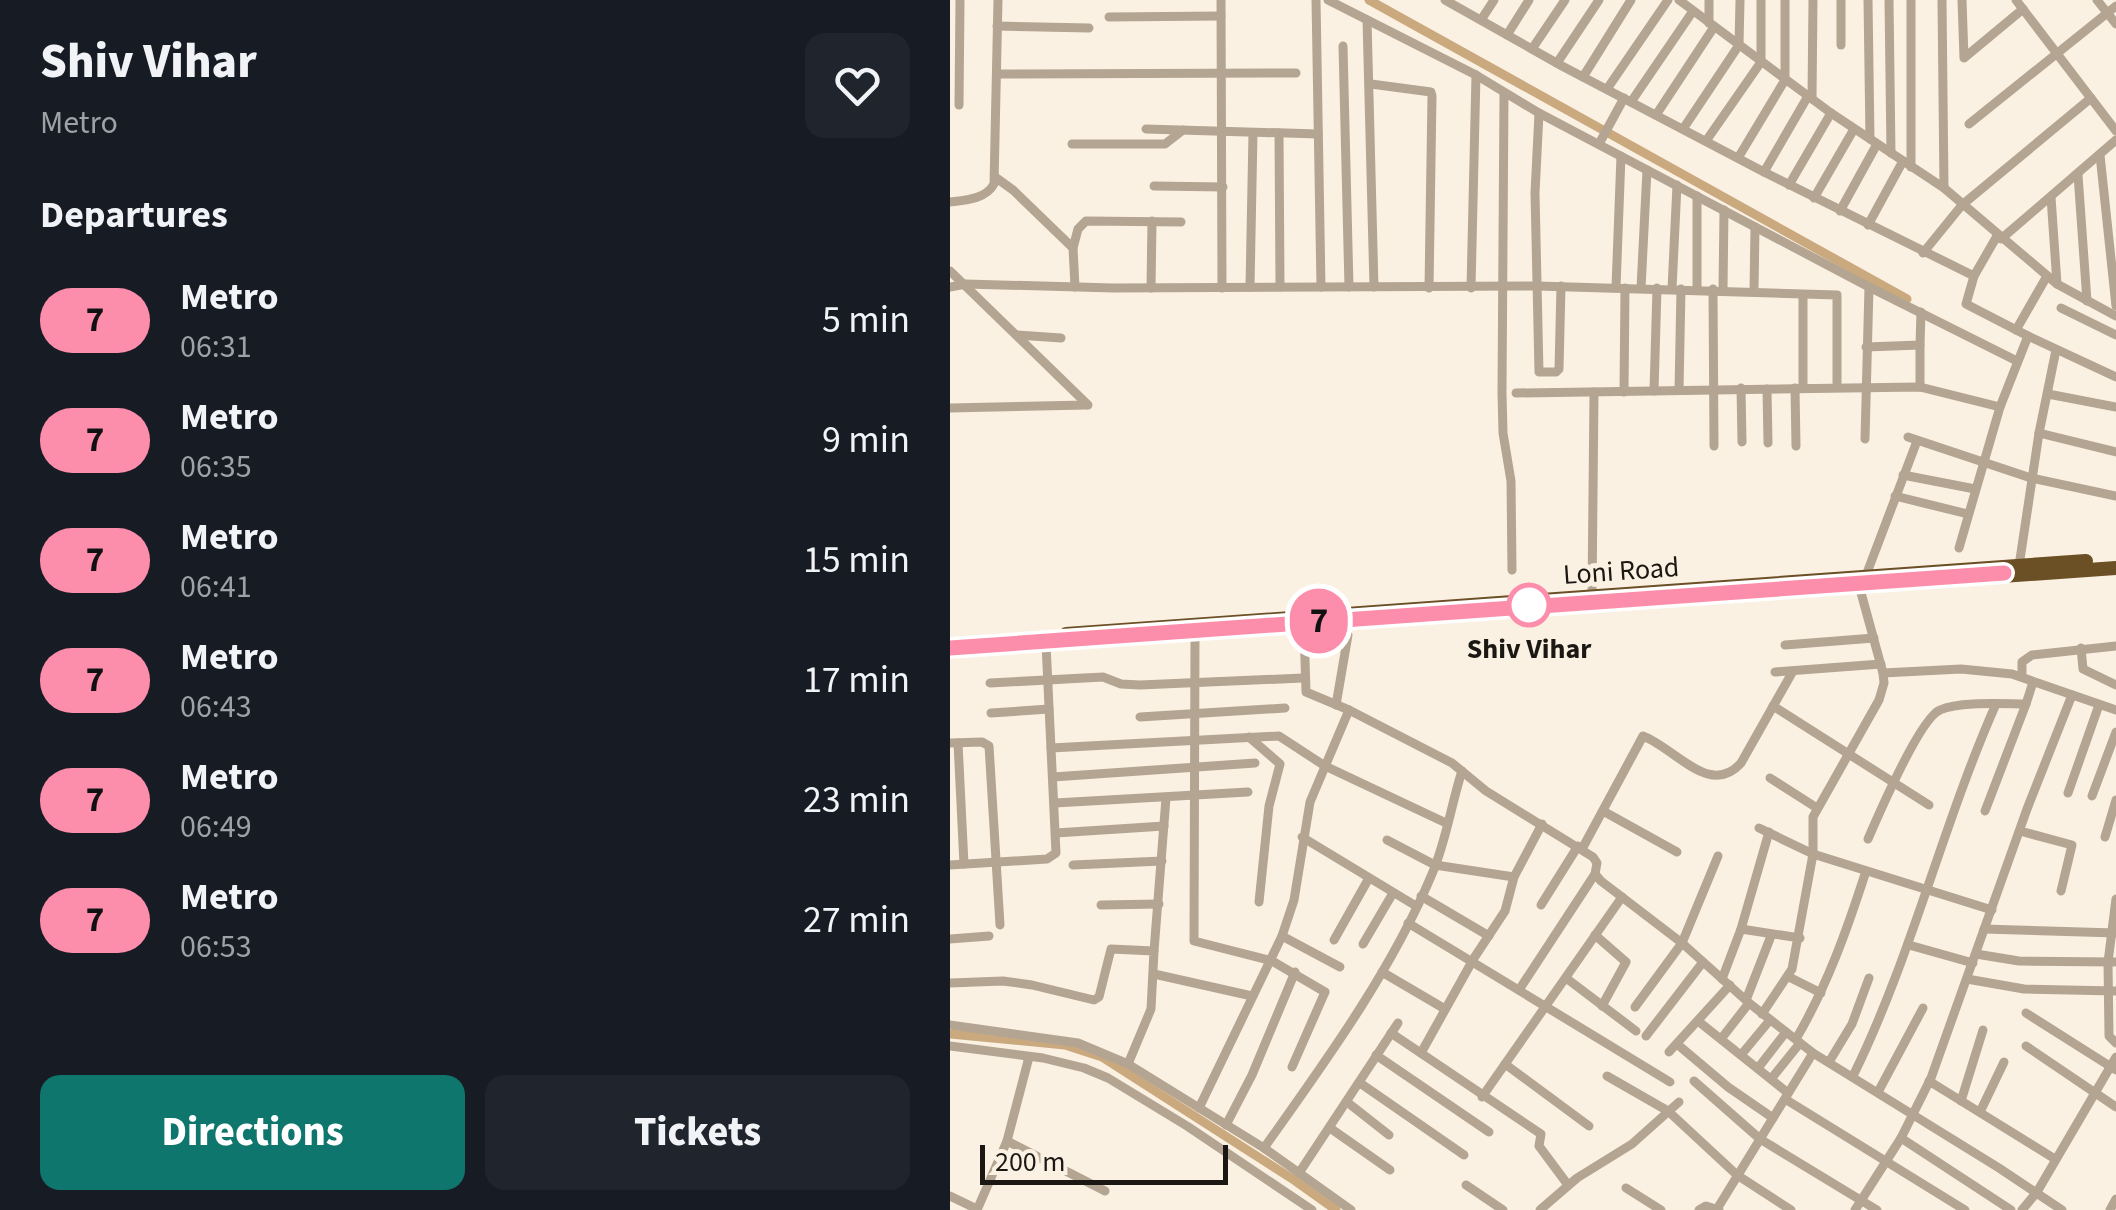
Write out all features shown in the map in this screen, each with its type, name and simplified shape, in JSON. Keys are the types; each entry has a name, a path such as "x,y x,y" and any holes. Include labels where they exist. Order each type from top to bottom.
{"highway":[{"name":"Loni Road","path":"950,650 1304,628 2116,559"},
{"name":"Loni Road","path":"950,641 2116,568"}],"street":[{"path":"959,105 960,0"},
{"path":"950,202 986,193 992,189 995,178 998,0"},
{"path":"1221,0 1222,288"},
{"path":"1316,0 1321,287"},
{"path":"1328,0 1476,75 1538,113 1676,186 2017,361"},
{"path":"1445,0 1625,103 1656,115 1974,276"},
{"path":"1480,20 1494,0"},
{"path":"1508,35 1529,0"},
{"path":"1532,49 1565,0"},
{"path":"1557,63 1599,0"},
{"path":"1583,77 1631,0"},
{"path":"1608,90 1668,0"},
{"path":"1679,0 1831,113 1944,188 2057,284 2116,316"},
{"path":"1656,115 1712,25 1709,0"},
{"path":"1683,129 1738,45 1740,0"},
{"path":"1706,142 1761,62 1762,0"},
{"path":"1738,158 1785,80 1786,0"},
{"path":"1764,172 1810,97 1812,0"},
{"path":"1841,0 1841,45"},
{"path":"1840,211 1873,141 1868,0"},
{"path":"1889,0 1891,153"},
{"path":"1868,225 1907,164 1910,0"},
{"path":"1942,0 1944,188"},
{"path":"1962,0 1964,58 2020,5 2116,132"},
{"path":"2097,0 2112,9 2116,24"},
{"path":"1969,124 2112,9"},
{"path":"1600,144 1693,10"},
{"path":"1109,17 1221,16"},
{"path":"1367,20 1374,287"},
{"path":"998,26 1089,28"},
{"path":"1343,46 1349,287"},
{"path":"997,74 1296,73"},
{"path":"1471,288 1476,75"},
{"path":"1371,84 1431,92 1429,288"},
{"path":"1504,93 1503,433 1510,469 1512,570"},
{"path":"1923,253 1962,204 2091,98"},
{"path":"1538,113 1537,368 1541,372 1559,369 1560,286"},
{"path":"1789,185 1831,113"},
{"path":"1146,129 1318,134"},
{"path":"1814,198 1854,129"},
{"path":"1072,144 1165,144 1183,130"},
{"path":"1250,287 1253,133"},
{"path":"1279,133 1280,287"},
{"path":"2116,140 1999,238 1974,276 1966,304 2116,378"},
{"path":"2100,154 2116,306"},
{"path":"1622,156 1624,392"},
{"path":"1640,288 1647,170"},
{"path":"2078,175 2088,301"},
{"path":"995,178 1013,190 1073,248"},
{"path":"1154,186 1223,187"},
{"path":"1676,186 1679,390"},
{"path":"1696,289 1697,196"},
{"path":"2051,197 2057,284"},
{"path":"1714,446 1724,210"},
{"path":"1075,287 1073,248 1078,229 1086,221 1180,222"},
{"path":"1151,288 1152,221"},
{"path":"1754,226 1754,291"},
{"path":"1837,387 1839,271"},
{"path":"950,272 1088,405 950,408"},
{"path":"2016,330 2047,276"},
{"path":"950,287 1560,286 1838,295"},
{"path":"1864,439 1869,286"},
{"path":"1654,390 1657,288"},
{"path":"1796,446 1803,295"},
{"path":"2061,308 2116,335"},
{"path":"1920,387 1921,312"},
{"path":"1018,335 1062,338"},
{"path":"1958,548 2000,407 2028,336"},
{"path":"1866,348 1920,346"},
{"path":"2019,566 2056,350"},
{"path":"1516,394 1920,387 2000,407"},
{"path":"1741,388 1742,442"},
{"path":"1767,389 1768,443"},
{"path":"1592,598 1594,392"},
{"path":"2048,394 2116,406"},
{"path":"2039,433 2116,452"},
{"path":"1741,1055 1789,977 1800,938 1814,854 1811,826 1879,700 1882,668 1862,583 1896,496 1912,439 2032,478 2116,496"},
{"path":"1903,475 1975,489"},
{"path":"1896,496 1968,514"},
{"path":"1304,628 1306,692 1462,771 1597,860 1594,874 1519,990"},
{"path":"1336,705 1348,634"},
{"path":"1194,635 1194,941 1272,961 1326,992 1292,1067"},
{"path":"1784,645 1874,638"},
{"path":"950,866 1051,858 1056,854 1046,644"},
{"path":"2022,676 2024,660 2032,655 2116,646"},
{"path":"2082,648 2083,669 2116,684"},
{"path":"1775,672 1882,668 2022,676 2116,710"},
{"path":"1542,905 1580,848 1643,736 1706,775 1722,777 1741,763 1792,671"},
{"path":"990,682 1103,677 1121,684 1303,678"},
{"path":"1985,812 2033,682"},
{"path":"1858,1205 1887,1161 1929,1082 2072,696"},
{"path":"1853,1076 1908,945 1973,756 1996,704"},
{"path":"1868,839 1893,783 1938,710 2026,704"},
{"path":"2068,793 2099,705"},
{"path":"1772,706 1930,805"},
{"path":"1140,717 1285,708"},
{"path":"991,713 1049,709"},
{"path":"1198,1108 1282,936 1294,900 1310,802 1348,710"},
{"path":"2092,796 2116,732"},
{"path":"1248,736 1280,764 1269,806 1259,902"},
{"path":"1051,748 1194,738 1283,737 1324,766 1446,823"},
{"path":"964,864 954,743 982,742 989,746 1000,925"},
{"path":"1053,777 1255,764"},
{"path":"1264,1148 1382,972 1408,923 1435,864 1462,771"},
{"path":"1770,778 1818,808"},
{"path":"1055,804 1248,792"},
{"path":"1128,1064 1151,1008 1166,798"},
{"path":"2105,837 2116,800"},
{"path":"1602,811 1676,852"},
{"path":"1421,1053 1505,911 1514,877 1542,824"},
{"path":"1056,833 1164,826"},
{"path":"1773,1118 1673,1048 1726,982 1764,830 1814,854 1992,910"},
{"path":"2020,830 2072,846 2061,891"},
{"path":"1302,838 1416,906"},
{"path":"1387,840 1435,864 1514,877"},
{"path":"1636,1006 1682,943 1718,856"},
{"path":"1073,866 1162,861"},
{"path":"1771,1079 1798,1041 1821,993 1866,870"},
{"path":"1594,874 1812,1053 2062,1210"},
{"path":"1334,940 1369,878"},
{"path":"1363,944 1393,892"},
{"path":"1421,896 1488,936"},
{"path":"1482,1097 1622,897"},
{"path":"2116,900 2109,1036 2116,1043"},
{"path":"1101,905 1159,904"},
{"path":"1408,923 1670,1082"},
{"path":"1984,929 2113,934"},
{"path":"1741,930 1800,938"},
{"path":"1595,935 1626,962 1602,1006"},
{"path":"950,938 989,936"},
{"path":"1282,936 1340,967"},
{"path":"1721,1039 1747,1002 1771,936"},
{"path":"1908,945 1974,959 2112,962"},
{"path":"950,983 1032,984 1094,1000 1099,997 1111,949 1154,950"},
{"path":"1566,978 1641,1034 1703,962"},
{"path":"1225,1134 1295,972"},
{"path":"1382,972 1446,1009"},
{"path":"1154,974 1252,996"},
{"path":"1789,977 1821,993"},
{"path":"1830,1062 1852,1024 1869,978"},
{"path":"1967,979 2024,989 2112,991"},
{"path":"1878,1092 1922,1008"},
{"path":"2022,1210 2037,1192 2094,1090 2114,1064 2026,1014"},
{"path":"1698,1021 1771,1079 1786,1096 1965,1210"},
{"path":"1299,1173 1398,1023"},
{"path":"950,1026 1078,1044 1128,1064 1198,1108 1312,1210"},
{"path":"1961,1100 1983,1030"},
{"path":"1758,1068 1786,1032"},
{"path":"1391,1033 1541,1134 1539,1146 1568,1184"},
{"path":"950,1046 1066,1063 1108,1078 1225,1134 1264,1148 1351,1210"},
{"path":"2026,1046 2116,1107"},
{"path":"1699,1210 1706,1206 1718,1209 1812,1053"},
{"path":"1376,1055 1489,1132"},
{"path":"950,1196 977,1210 1007,1141 1030,1057"},
{"path":"1980,1112 2004,1062"},
{"path":"1504,1064 1589,1126"},
{"path":"1607,1076 1668,1111 1737,1175 1791,1210"},
{"path":"1694,1081 1760,1139 1858,1205 1877,1210"},
{"path":"1929,1082 2055,1159"},
{"path":"1360,1083 1464,1155"},
{"path":"1348,1102 1390,1135"},
{"path":"1540,1210 1568,1184 1632,1144 1679,1102"},
{"path":"1330,1128 1390,1170"},
{"path":"1900,1138 2012,1210"},
{"path":"1007,1141 1106,1191"},
{"path":"1466,1184 1503,1210"},
{"path":"1626,1188 1662,1210"},
{"path":"2110,1210 2116,1199"}],"waterway":[{"path":"1369,0 1907,299"},
{"path":"950,1034 1065,1045 1102,1057 1336,1210"}],"railway":[{"path":"950,648 2004,573"}],"metro line":[{"name":"7","path":"950,648 2004,573"}],"place":[{"name":"Shiv Vihar","path":"1529,605"}]}
